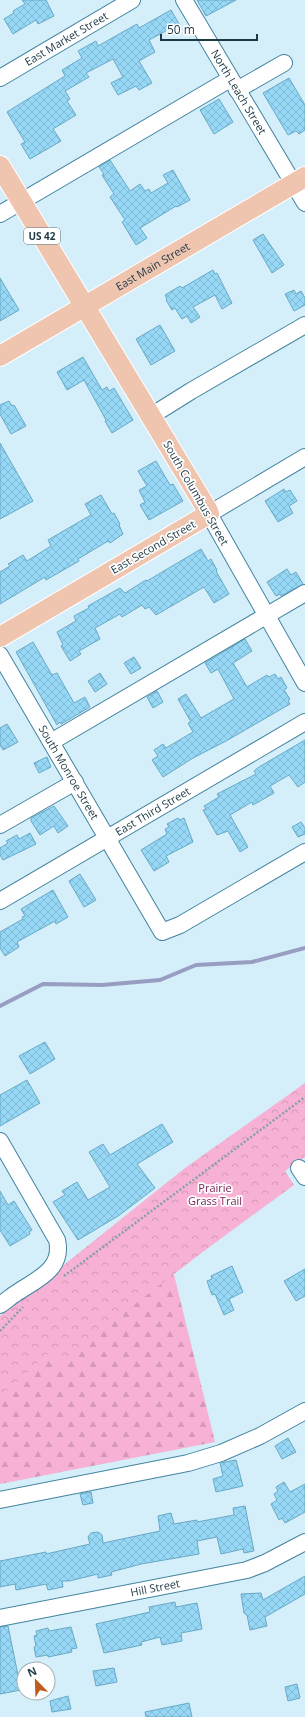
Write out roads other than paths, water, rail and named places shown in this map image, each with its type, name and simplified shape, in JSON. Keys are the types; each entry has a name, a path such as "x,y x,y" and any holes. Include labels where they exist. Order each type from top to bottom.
{"main road":[{"name":"US 42","path":"0,166 20,202 85,305"},
{"name":"East Main Street","path":"0,356 299,180"},
{"name":"South Columbus Street","path":"85,305 209,514"},
{"name":"East Second Street","path":"0,637 209,514"}],"street":[{"name":"East Market Street","path":"0,78 132,0"},
{"name":"North Leach Street","path":"184,0 233,84 299,180 305,203"},
{"path":"0,214 233,84 284,63"},
{"path":"151,416 305,325"},
{"name":"East Second Street","path":"209,514 305,457"},
{"name":"South Columbus Street","path":"209,514 305,682"},
{"path":"51,742 305,593"},
{"name":"South Monroe Street","path":"0,655 162,932 180,925 305,852"},
{"name":"East Third Street","path":"0,901 305,722"},
{"path":"0,825 75,782"},
{"path":"0,1141 58,1244 58,1255 49,1272 13,1295 0,1306"},
{"path":"0,1500 188,1463 222,1453 260,1436 305,1410"},
{"name":"Hill Street","path":"0,1618 247,1570 265,1564 305,1542"}],"waterway":[{"path":"0,1006 43,984 102,985 160,980 196,965 252,962 305,948"}],"park label":[{"name":"Prairie Grass Trail","path":"215,1194"}]}
